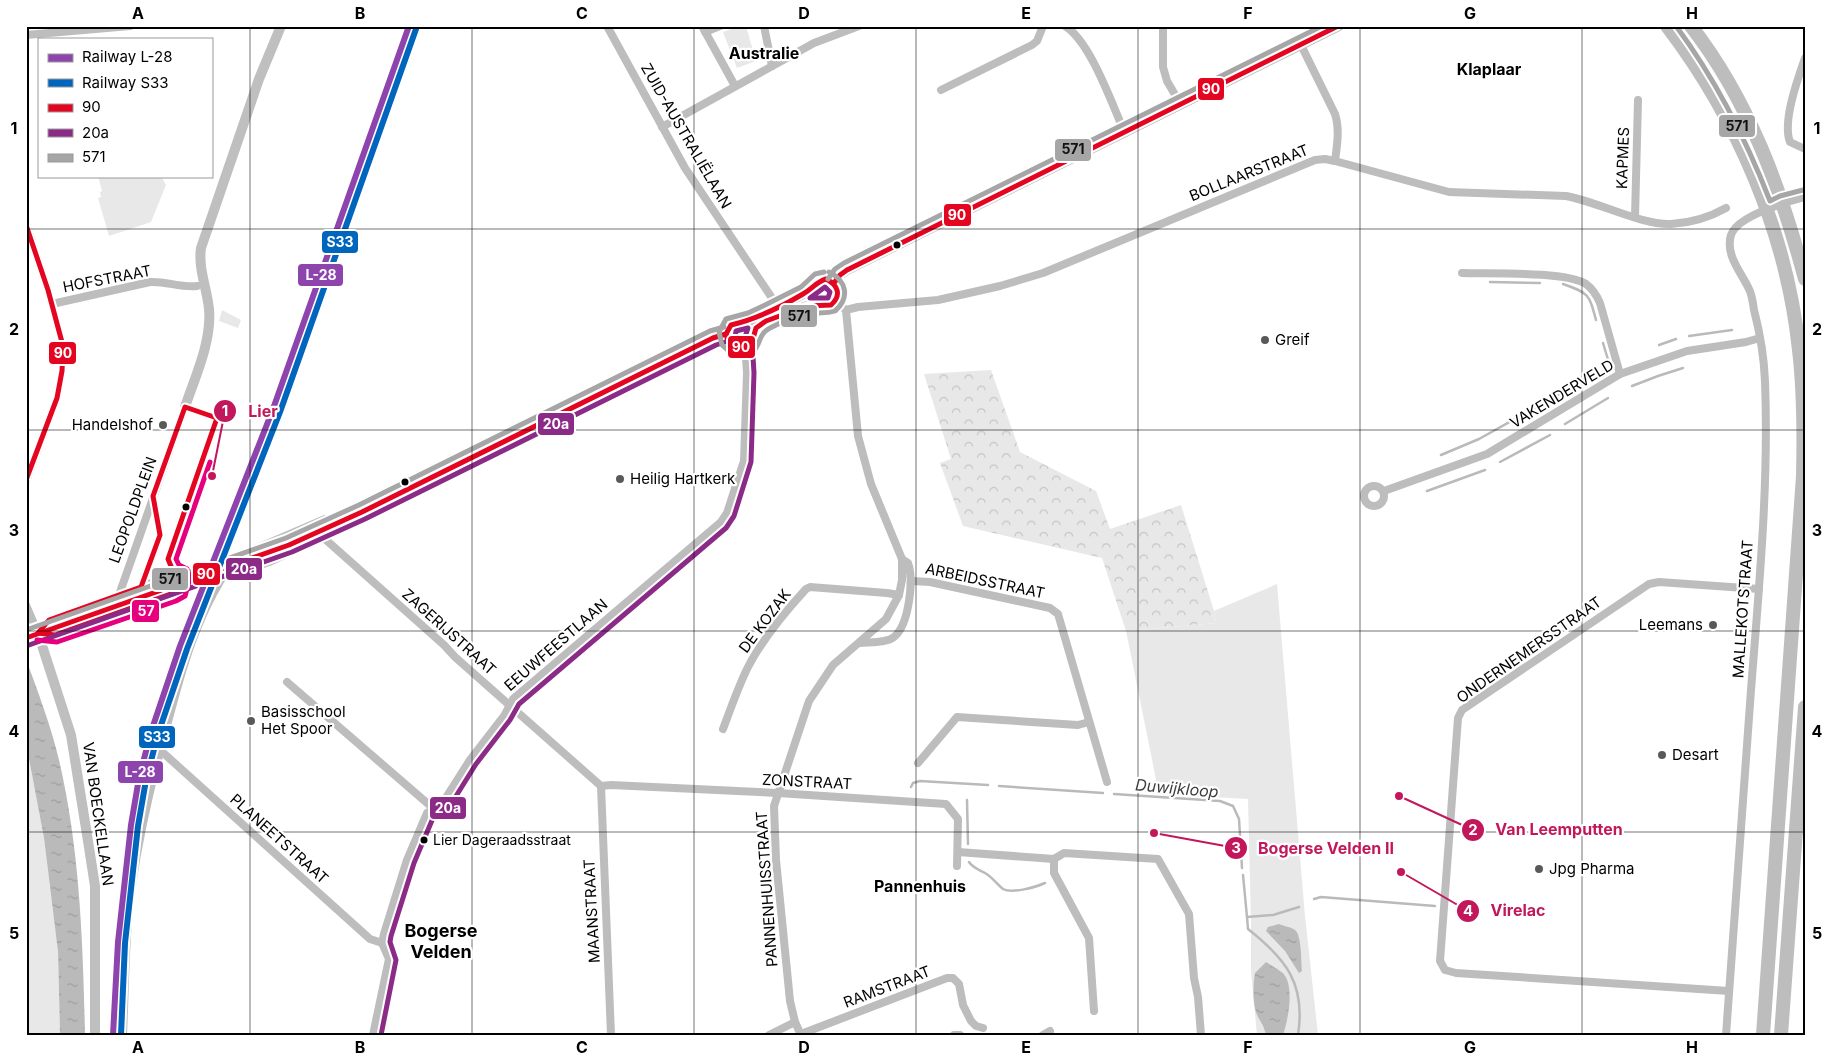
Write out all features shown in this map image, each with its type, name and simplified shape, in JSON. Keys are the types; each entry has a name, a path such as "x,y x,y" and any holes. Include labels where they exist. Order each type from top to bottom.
{"highway":[{"path":"1667,26 1685,50 1722,111 1740,145 1766,211 1784,270 1794,316 1803,391 1804,434 1797,554 1762,1035"},
{"path":"1691,26 1736,96 1762,149 1783,203 1805,279"},
{"path":"1781,1035 1805,707"}],"street":[{"path":"26,35 130,26"},
{"name":"LEOPOLDPLEIN","path":"119,595 210,332 209,310 200,258 201,248 262,72 281,26"},
{"name":"ZUID-AUSTRALIËLAAN","path":"607,26 694,184 778,307"},
{"path":"720,26 704,29 735,86"},
{"path":"764,26 772,66"},
{"path":"662,127 814,43 848,28 859,26"},
{"path":"941,90 1032,45 1037,40 1043,26"},
{"path":"1065,26 1073,31 1090,56 1125,133"},
{"path":"1163,26 1163,67 1167,81 1180,105"},
{"path":"1310,26 1315,38"},
{"path":"834,283 840,275 854,266 1339,26"},
{"path":"1301,45 1335,114 1338,134 1335,161"},
{"path":"1805,58 1793,93 1787,135 1790,142 1805,149"},
{"name":"KAPMES","path":"1635,217 1638,100"},
{"name":"BOLLAARSTRAAT","path":"846,310 858,307 938,300 1000,286 1043,273 1315,160 1335,161 1449,192 1566,196 1582,199 1648,221 1670,224 1711,216 1726,208"},
{"name":"MALLEKOTSTRAAT","path":"1726,1035 1732,929 1766,489 1765,379 1760,338 1750,290 1735,264 1730,250 1730,241 1737,225 1783,203 1805,197"},
{"path":"26,224 64,346 57,398 26,481"},
{"path":"1462,273 1565,276 1586,284 1596,295 1600,303 1620,374"},
{"path":"826,279 834,283 838,289 838,297 829,306 807,306 766,321 756,328 752,342 747,347 735,348 731,346 727,339 728,329 734,323 751,320 806,293 818,281 826,279"},
{"name":"HOFSTRAAT","path":"52,304 150,282 186,287 197,286"},
{"path":"835,302 846,310"},
{"name":"PANNENHUISSTRAAT","path":"801,1034 795,1022 790,1001 776,860 774,806 809,701 833,665 886,619 899,595 902,580 902,559 872,484 858,436 846,310"},
{"path":"123,1035 131,900 139,844 160,750 188,651 208,604 228,571 344,519 713,338 726,334"},
{"name":"VAKENDERVELD","path":"1384,491 1487,454 1620,374 1687,350 1746,342 1760,338"},
{"name":"EEUWFEESTLAAN","path":"373,1035 389,959 382,943 406,860 428,813 442,804 470,760 504,716 509,705 721,522 727,513 744,460 747,372 743,348"},
{"path":"32,636 55,635 179,591 183,579 181,574 174,571 168,559 217,418 185,407"},
{"name":"ZAGERIJSTRAAT","path":"228,571 230,574 235,574 269,562 322,538 325,539 455,657 602,786"},
{"name":"PANNENHUISSTRAAT","path":"902,559 908,563 912,581"},
{"path":"32,636 49,620 161,579 174,571"},
{"path":"858,643 889,640 894,637 900,630 912,581"},
{"name":"ARBEIDSSTRAAT","path":"912,581 930,582 1050,608 1058,614 1107,782"},
{"name":"ONDERNEMERSSTRAAT","path":"1729,991 1456,973 1445,970 1440,961 1458,718 1462,710 1648,584 1659,582 1759,589"},
{"path":"32,636 170,587"},
{"name":"DE KOZAK","path":"723,729 748,668 760,645 785,612 806,589 818,587 899,595"},
{"path":"26,605 32,636"},
{"name":"VAN BOECKELLAAN","path":"32,636 71,735 88,841 95,886 95,1035"},
{"path":"287,682 434,809"},
{"path":"918,763 957,717 1078,726 1089,722"},
{"name":"PLANEETSTRAAT","path":"160,750 370,939 382,943"},
{"name":"ZONSTRAAT","path":"602,786 778,793 946,804 958,819 957,866"},
{"name":"MAANSTRAAT","path":"602,786 600,792 611,1035"},
{"path":"958,852 1054,859 1064,853 1158,859 1189,914 1201,1035"},
{"path":"1054,859 1054,873 1089,938 1094,1011"},
{"name":"RAMSTRAAT","path":"801,1034 946,978 953,978 959,984 963,1005 971,1021 976,1026 983,1028"},
{"path":"769,1035 795,1022"},
{"path":"954,1035 960,1035"}],"green space":[{"path":"739,26 746,26 756,61 737,68 723,32"},
{"path":"99,178 162,178 166,185 151,222 109,236 98,198 101,197 100,192 102,191"},
{"path":"222,310 241,320 238,328 219,321"},
{"path":"991,370 1020,452 1096,491 1110,529 1181,505 1216,623 1126,631 1102,558 963,526 940,463 951,459 924,374"},
{"path":"1277,584 1305,916 1318,1035 1257,1035 1251,972 1248,799 1159,794 1126,631 1216,623 1214,611"},
{"path":"26,743 44,838 58,952 60,1035 26,1035"}],"water":[{"path":"26,659 56,747 72,828 79,897 85,1035 60,1035 58,952 44,838 26,743"},
{"path":"1279,924 1295,930 1297,933 1300,943 1302,971 1299,973 1285,951 1266,931 1268,927"},
{"path":"1266,962 1283,973 1289,986 1287,1021 1283,1035 1266,1035 1255,1007 1253,989 1255,973"}],"waterway":[{"path":"1490,282 1540,283"},
{"path":"1563,284 1583,292 1587,296 1592,305 1596,320"},
{"path":"1689,336 1732,330"},
{"path":"1659,345 1676,339"},
{"path":"1603,343 1609,363"},
{"path":"1632,386 1683,368"},
{"path":"1441,455 1479,439 1565,391"},
{"path":"1565,424 1608,398"},
{"path":"1500,462 1550,435"},
{"path":"1427,491 1485,470"},
{"name":"Duwijkloop","path":"911,787 913,783 920,781 988,785"},
{"name":"Duwijkloop","path":"999,786 1103,793"},
{"name":"Duwijkloop","path":"1114,794 1220,801 1233,806 1239,819 1242,868"},
{"name":"Duwijkloop","path":"967,800 968,844"},
{"name":"Duwijkloop","path":"969,862 990,876 1003,889 1012,891 1045,883"},
{"name":"Duwijkloop","path":"1243,875 1247,917 1273,915 1299,907"},
{"name":"Duwijkloop","path":"1314,899 1321,897 1435,906"},
{"path":"1247,917 1248,929 1283,962 1296,987 1300,1017 1298,1035"}],"tunnel":[{"path":"170,587 234,565"}],"rail line":[{"name":"L-28","path":"113,1035 118,942 131,825 139,778 151,732 180,646 273,409 409,26"},
{"name":"S33","path":"121,1035 125,943 138,826 146,780 158,734 187,649 280,412 416,29"}],"transit line":[{"name":"571","path":"828,279 835,269 844,263 1322,26"},
{"name":"90","path":"834,283 847,270 1338,26"},
{"name":"571","path":"1676,26 1691,46 1729,110 1751,155 1770,201 1780,196 1803,190"},
{"name":"90","path":"26,225 48,290 63,346 62,371 57,398 26,480"},
{"name":"571","path":"824,272 815,274 801,287 763,306 748,313 726,319 719,332 722,345 733,355 751,353 758,346 761,336 770,328 807,314 835,311 843,301 844,290 840,280 829,272"},
{"name":"90","path":"826,279 837,290 837,298 831,305 807,306 766,321 756,328 752,342 747,347 735,348 728,341 726,334 731,325 777,308 826,279"},
{"name":"20a","path":"825,287 830,292 828,298 810,298 825,287"},
{"name":"571","path":"26,630 286,538 359,505 710,331 724,327"},
{"name":"20a","path":"748,328 744,340 738,340 735,337 736,331 748,328"},
{"name":"90","path":"26,638 289,545 362,512 713,338 726,334"},
{"name":"20a","path":"29,645 292,552 365,519 716,345 728,341"},
{"name":"20a","path":"381,1035 396,960 390,942 391,936 414,863 433,818 448,809 476,764 510,720 519,704 726,528 734,516 751,462 754,373 750,346"},
{"name":"90","path":"185,407 217,418 168,559 173,571 181,574 183,579 179,591 55,635 38,633 49,620 141,587 160,535 153,496 185,407"},
{"name":"57","path":"37,640 57,642 176,601 185,596 190,578 187,569 179,565 176,559 210,462"}],"place":[{"name":"Greif","path":"1265,340"},
{"name":"Handelshof","path":"163,425"},
{"name":"Lier","path":"212,476"},
{"name":"Heilig Hartkerk","path":"620,479"},
{"name":"Leemans","path":"1713,625"},
{"name":"Basisschool Het Spoor","path":"251,721"},
{"name":"Desart","path":"1662,755"},
{"name":"Van Leemputten","path":"1399,796"},
{"name":"Bogerse Velden II","path":"1154,833"},
{"name":"Lier Dageraadsstraat","path":"424,840"},
{"name":"Jpg Pharma","path":"1539,869"},
{"name":"Virelac","path":"1401,872"}],"district":[{"name":"Australie","path":"764,53"},
{"name":"Klaplaar","path":"1489,69"},
{"name":"Pannenhuis","path":"920,886"},
{"name":"Bogerse Velden","path":"441,941"}]}
